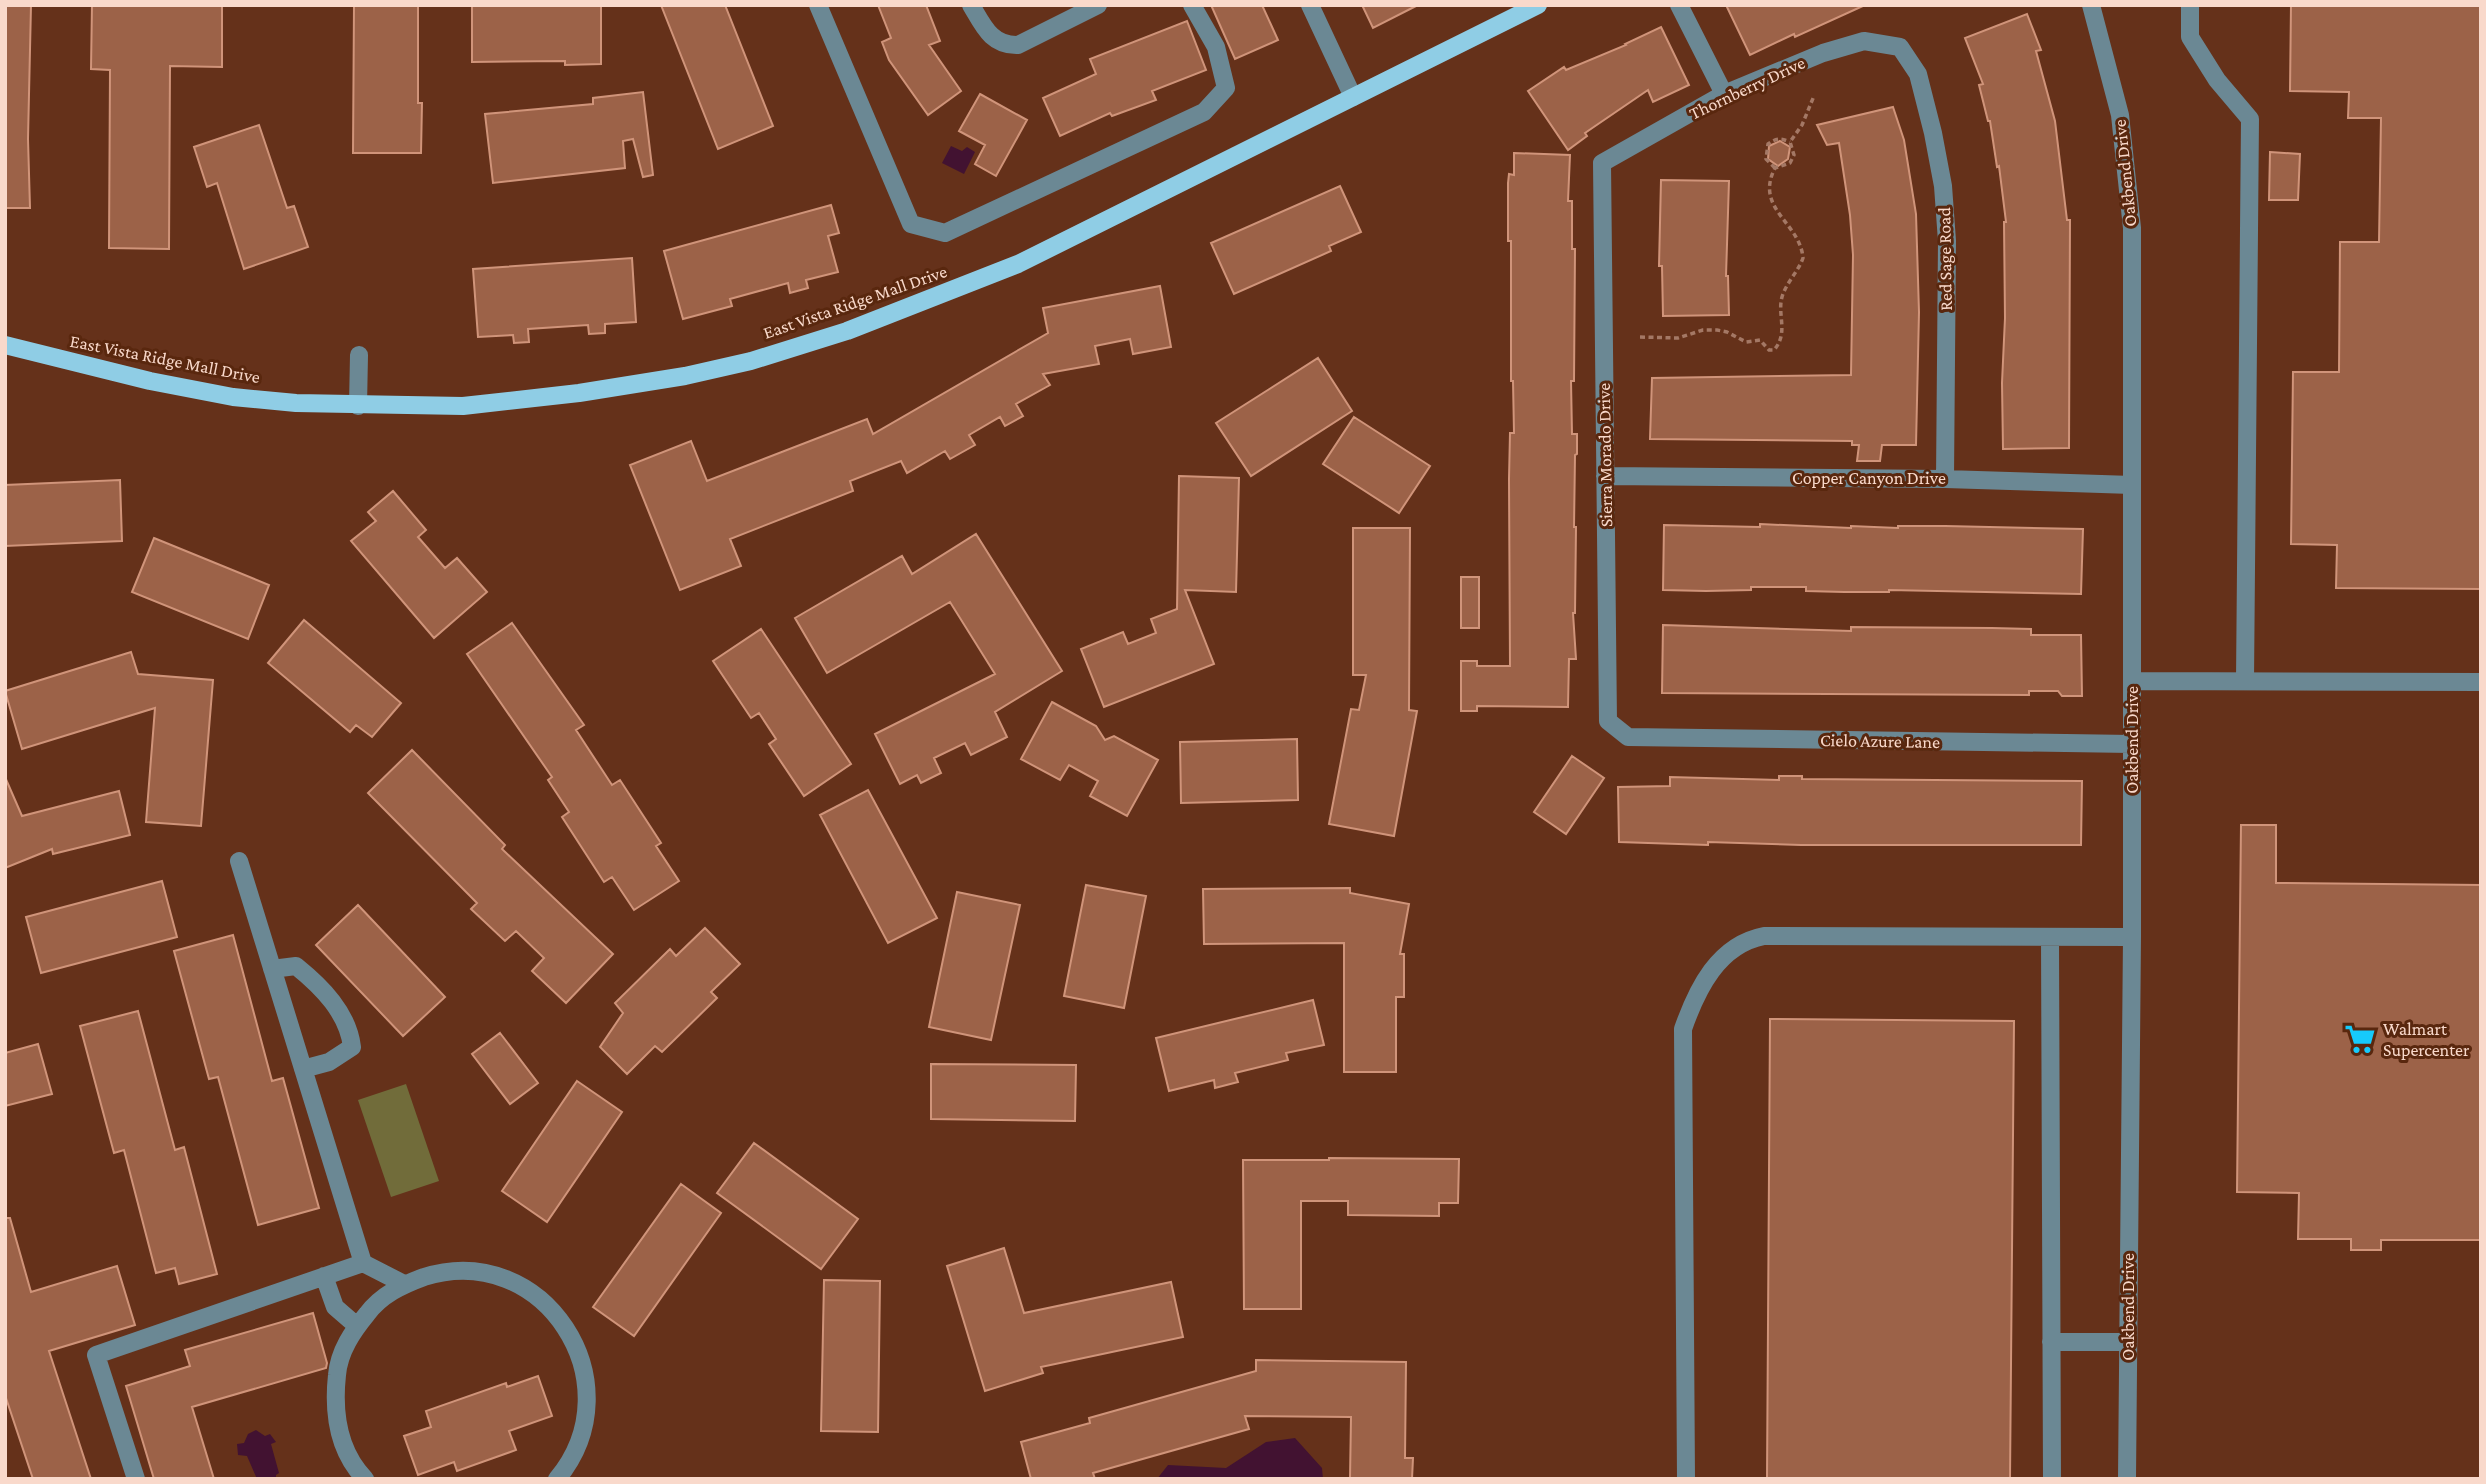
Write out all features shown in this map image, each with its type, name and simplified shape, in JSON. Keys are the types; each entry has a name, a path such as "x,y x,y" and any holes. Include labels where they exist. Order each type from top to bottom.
{"main road":[{"name":"East Vista Ridge Mall Drive","path":"5,345 96,369 233,397 358,406 463,406 579,393 685,376 738,364 848,331 1018,264 1538,5"}],"street":[{"path":"818,5 911,224 944,233 1204,112 1226,88 1216,47 1192,5"},
{"path":"971,5 991,37 1008,46 1018,45 1098,5"},
{"path":"1310,5 1353,97"},
{"path":"1679,5 1724,94"},
{"name":"Oakbend Drive","path":"2091,5 2120,115 2132,228 2132,937 2127,1479"},
{"path":"2190,5 2190,37 2217,80 2250,119 2245,681"},
{"name":"Thornberry Drive","path":"1602,163 1724,94 1823,53 1864,41 1900,47"},
{"name":"Red Sage Road","path":"1900,47 1918,74 1943,186 1947,241 1945,478"},
{"name":"Sierra Morado Drive","path":"1602,163 1608,721 1628,737"},
{"path":"358,406 359,355"},
{"name":"Copper Canyon Drive","path":"1605,476 1945,478 2132,485"},
{"path":"2132,681 2481,682"},
{"name":"Cielo Azure Lane","path":"1628,737 2132,744"},
{"path":"239,861 363,1263"},
{"path":"1686,1479 1683,1029 1695,996 1711,971 1728,952 1749,939 1764,936 2132,937"},
{"path":"2050,938 2052,1479"},
{"path":"272,969 296,967 330,998 350,1030 352,1047 329,1062 303,1069"},
{"path":"136,1479 96,1355 363,1263 404,1284"},
{"path":"365,1479 357,1470 340,1437 334,1402 337,1366 352,1332 374,1304 404,1284 439,1273 475,1272 511,1281 542,1300 566,1327 582,1359 588,1395 583,1431 569,1464 557,1479"},
{"path":"324,1276 335,1307 357,1326"},
{"path":"2051,1342 2128,1342"}],"path":[{"path":"1790,142 1802,125 1814,96"},
{"path":"1640,337 1678,338 1703,330 1717,330 1746,342 1760,340 1769,350 1774,350 1778,345 1783,325 1780,306 1783,294 1803,258 1799,242 1768,192 1770,177 1775,167 1790,163 1794,155 1790,142 1775,139 1768,144 1766,159 1775,167"}],"shaded area":[{"path":"951,146 962,151 967,147 975,152 964,174 942,163"},
{"path":"406,1084 439,1181 391,1197 358,1100"},
{"path":"256,1430 265,1436 270,1434 276,1442 271,1444 279,1473 276,1479 257,1479 247,1456 238,1455 237,1444 244,1443 248,1434"},
{"path":"1295,1438 1322,1468 1323,1479 1157,1479 1168,1465 1226,1468 1266,1442"}],"building":[{"path":"5,5 31,5 28,139 30,208 5,208"},
{"path":"92,5 222,5 222,67 170,66 169,249 109,248 110,70 91,69"},
{"path":"354,5 418,5 421,153 353,153"},
{"path":"472,5 601,5 601,64 565,65 565,61 472,62"},
{"path":"661,5 725,5 773,126 718,149"},
{"path":"878,5 926,5 940,41 929,45 961,91 928,115 889,60 882,42 891,38"},
{"path":"1211,5 1262,5 1278,40 1235,59"},
{"path":"1362,5 1418,5 1373,28"},
{"path":"1726,5 1865,5 1750,55"},
{"path":"2291,5 2481,5 2481,589 2336,588 2337,545 2291,544 2293,372 2339,372 2340,242 2379,242 2381,118 2348,118 2349,92 2290,91"},
{"path":"2027,14 2041,50 2036,51 2055,121 2067,220 2070,220 2069,448 2003,449 2006,222 1999,166 1997,167 1990,121 1979,85 1983,84 1965,38"},
{"path":"1187,21 1206,70 1152,91 1156,100 1112,116 1110,113 1060,136 1043,98 1096,74 1090,59"},
{"path":"1661,27 1689,85 1653,102 1648,90 1585,133 1587,136 1568,150 1528,91 1564,67 1566,70"},
{"path":"643,92 653,175 643,177 633,139 623,141 625,168 493,183 485,114 593,104 593,98"},
{"path":"980,94 1027,120 996,176 975,164 985,145 959,131"},
{"path":"1893,107 1904,140 1916,214 1919,312 1916,445 1882,445 1880,461 1857,461 1859,445 1852,445 1852,441 1650,439 1652,378 1851,375 1853,255 1850,215 1839,143 1827,145 1817,125"},
{"path":"259,125 287,208 294,206 308,247 244,269 217,183 207,187 194,147"},
{"path":"1780,141 1790,147 1788,159 1778,166 1768,159 1769,146"},
{"path":"2270,152 2300,154 2298,200 2269,200"},
{"path":"1514,153 1570,155 1568,201 1572,201 1572,249 1575,249 1574,381 1571,381 1572,434 1577,434 1573,613 1576,659 1569,659 1568,707 1477,706 1477,711 1461,711 1461,661 1477,661 1477,666 1510,666 1509,479 1510,433 1514,433 1508,183 1509,174 1514,175"},
{"path":"1661,180 1729,181 1726,276 1729,315 1663,316 1662,266 1659,266"},
{"path":"1340,186 1361,232 1329,246 1331,251 1234,294 1211,243"},
{"path":"831,205 839,233 828,236 838,272 806,280 808,288 790,293 788,283 730,299 732,306 683,319 664,251"},
{"path":"632,258 636,322 605,324 605,333 589,334 588,325 528,329 529,342 514,343 513,335 478,337 473,269"},
{"path":"1160,286 1171,347 1133,354 1130,339 1095,346 1099,364 1043,374 1050,385 1016,404 1023,416 1005,426 1000,417 969,435 975,445 950,459 945,451 907,473 901,461 850,481 853,491 730,539 741,566 680,590 630,465 691,441 707,481 867,419 873,434 1048,333 1043,308"},
{"path":"1318,358 1352,411 1251,476 1216,423"},
{"path":"1354,417 1430,466 1399,513 1323,464"},
{"path":"1179,476 1239,478 1236,592 1185,590 1214,664 1104,707 1081,649 1123,632 1128,644 1156,633 1151,619 1177,609"},
{"path":"120,480 122,541 5,546 5,485"},
{"path":"393,491 426,530 418,537 445,568 457,558 487,592 434,638 351,541 376,521 368,512"},
{"path":"1760,524 1851,528 1945,526 2083,529 2081,594 1889,590 1844,592 1806,591 1806,587 1663,590 1664,525 1760,527"},
{"path":"1353,528 1410,528 1409,710 1417,711 1394,836 1329,824 1351,709 1359,710 1366,675 1353,675"},
{"path":"976,534 1062,671 995,712 1007,737 971,755 965,743 934,758 941,773 921,783 917,775 900,784 875,734 995,674 950,602 827,673 795,618 902,556 912,574"},
{"path":"154,538 269,585 248,639 132,592"},
{"path":"1461,577 1479,577 1479,628 1461,628"},
{"path":"304,620 401,703 372,737 356,725 350,732 268,663"},
{"path":"512,623 584,725 576,730 612,785 620,780 661,843 656,846 679,881 634,910 612,877 604,882 562,817 569,812 548,780 552,777 467,654"},
{"path":"1663,625 1851,631 1851,627 1992,628 2031,629 2031,635 2081,635 2082,696 2062,696 2058,691 2029,691 2029,695 1662,693"},
{"path":"761,629 851,764 804,796 769,744 776,739 759,713 751,718 713,661"},
{"path":"131,652 138,674 213,680 201,826 146,822 155,708 22,749 5,691"},
{"path":"1052,702 1096,726 1105,740 1114,736 1158,760 1127,816 1090,796 1098,781 1069,765 1060,780 1021,759"},
{"path":"1297,739 1298,800 1181,803 1180,742"},
{"path":"412,750 505,845 502,849 613,954 566,1003 532,971 544,958 516,931 505,941 471,909 477,903 368,793"},
{"path":"1572,756 1604,778 1566,834 1534,812"},
{"path":"1779,776 1802,776 1802,779 2082,781 2081,845 1801,845 1708,842 1708,845 1619,842 1618,787 1670,786 1670,777 1779,780"},
{"path":"5,777 22,816 119,791 130,835 53,854 52,849 5,868"},
{"path":"868,790 937,918 888,943 820,815"},
{"name":"Walmart Supercenter","path":"2241,825 2276,825 2276,883 2481,885 2481,1240 2381,1240 2381,1250 2351,1250 2351,1239 2298,1239 2299,1193 2237,1192"},
{"path":"162,881 177,937 41,973 26,917"},
{"path":"1086,885 1146,896 1124,1008 1064,996"},
{"path":"1350,888 1350,893 1409,904 1400,954 1404,954 1404,997 1396,997 1396,1072 1344,1072 1344,943 1204,944 1203,889"},
{"path":"957,892 1020,905 991,1040 929,1027"},
{"path":"358,905 445,997 403,1036 316,945"},
{"path":"705,928 740,964 711,992 717,998 662,1052 655,1046 627,1074 600,1047 623,1013 615,1003 670,949 676,956"},
{"path":"233,935 272,1081 283,1078 319,1208 258,1225 218,1077 209,1079 174,951"},
{"path":"1313,1000 1324,1045 1286,1053 1288,1060 1235,1073 1238,1082 1215,1088 1214,1080 1169,1091 1156,1038"},
{"path":"138,1011 175,1150 184,1147 217,1274 179,1284 175,1268 156,1273 124,1150 114,1153 80,1026"},
{"path":"1770,1019 2014,1021 2010,1479 1767,1479"},
{"path":"500,1033 538,1083 510,1104 472,1054"},
{"path":"38,1044 52,1094 5,1106 5,1053"},
{"path":"931,1064 1076,1065 1075,1121 931,1119"},
{"path":"577,1081 622,1112 547,1222 502,1191"},
{"path":"754,1143 858,1219 821,1269 717,1193"},
{"path":"1459,1159 1458,1203 1439,1203 1439,1216 1348,1215 1348,1201 1301,1201 1301,1309 1244,1309 1243,1160"},
{"path":"681,1184 721,1213 634,1336 593,1307"},
{"path":"5,1218 10,1218 31,1292 117,1266 135,1325 49,1351 91,1479 33,1479 5,1395"},
{"path":"1004,1248 1024,1313 1171,1282 1183,1337 1041,1367 1043,1373 985,1391 947,1266"},
{"path":"824,1280 880,1281 878,1432 821,1431"},
{"path":"313,1313 327,1363 326,1368 192,1407 214,1479 154,1479 126,1386 190,1366 185,1350"},
{"path":"1256,1360 1406,1362 1405,1458 1413,1458 1412,1479 1350,1479 1351,1417 1245,1416 1249,1429 1093,1473 1095,1479 1031,1479 1021,1442 1090,1423 1089,1418 1256,1371"},
{"path":"538,1376 552,1416 509,1431 516,1450 457,1471 454,1462 418,1475 404,1436 431,1427 426,1411 506,1383 507,1387"}],"place":[{"name":"Walmart Supercenter","path":"2360,1039"}]}
